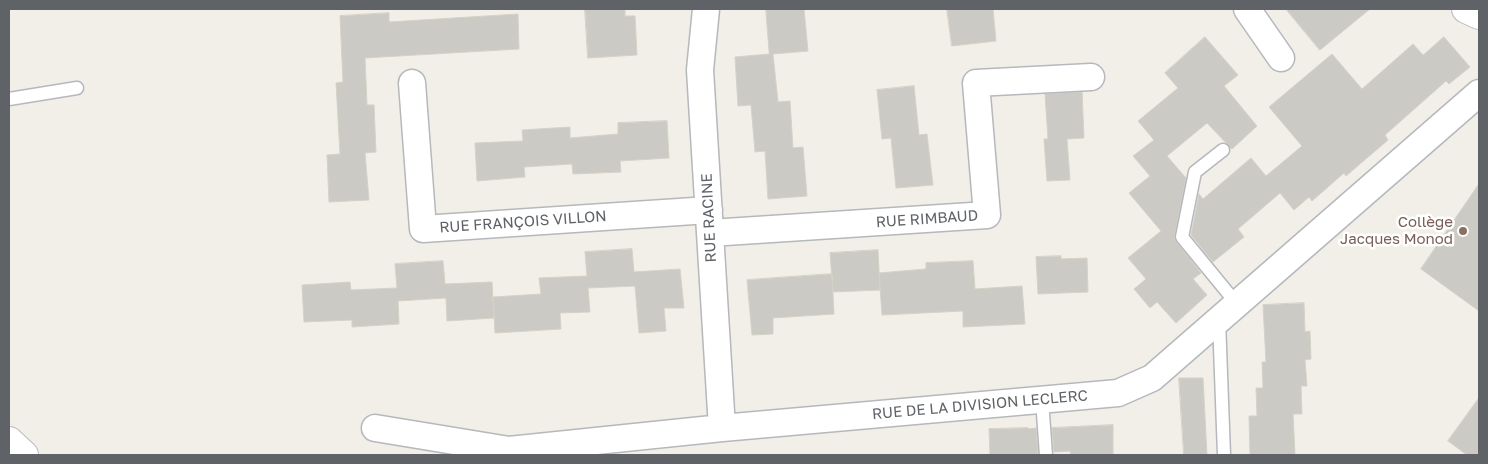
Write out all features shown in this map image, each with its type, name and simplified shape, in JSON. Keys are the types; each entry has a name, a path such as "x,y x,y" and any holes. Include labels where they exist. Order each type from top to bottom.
{"main road":[{"path":"1466,9 1479,16"},
{"path":"9,441 24,455"}],"street":[{"name":"RUE RACINE","path":"706,9 700,70 722,428"},
{"path":"1248,9 1281,58"},
{"name":"RUE RIMBAUD","path":"709,221 987,215 976,82 1091,77"},
{"name":"RUE FRANÇOIS VILLON","path":"412,83 423,229 709,221"},
{"name":"RUE DE LA DIVISION LECLERC","path":"375,428 509,450 722,428 1118,393 1152,378 1479,93"}],"lane":[{"path":"9,99 77,88"},
{"path":"1223,150 1195,172 1182,237 1228,312 1224,455"},
{"path":"1042,400 1046,455"}],"building":[{"path":"585,9 625,9 625,16 635,16 637,55 588,58"},
{"path":"766,9 804,9 808,51 773,54 778,102 790,101 793,148 803,147 807,196 768,199 765,151 755,152 751,105 738,106 735,57 769,54"},
{"path":"947,9 993,9 996,41 952,46"},
{"path":"1286,9 1370,9 1320,50"},
{"path":"389,13 389,22 518,14 519,49 365,58 367,105 374,105 376,152 365,153 369,200 329,202 327,155 340,154 336,83 343,82 340,16"},
{"path":"1205,37 1238,75 1224,86 1257,126 1232,149 1207,123 1167,156 1186,178 1174,239 1201,273 1193,279 1207,295 1176,323 1157,302 1150,308 1134,289 1146,279 1128,258 1161,231 1129,193 1150,176 1133,156 1154,140 1138,121 1178,88 1165,73"},
{"path":"1444,37 1470,67 1449,84 1446,81 1385,135 1388,140 1346,176 1344,173 1312,201 1309,197 1294,210 1280,193 1238,229 1244,237 1213,262 1191,235 1199,194 1203,199 1251,158 1266,176 1302,146 1269,107 1332,54 1362,89 1413,44 1423,55"},
{"path":"914,86 919,135 927,134 933,185 896,188 891,138 882,139 877,90"},
{"path":"1082,92 1084,138 1067,139 1070,180 1047,181 1044,139 1048,139 1045,94"},
{"path":"667,121 669,158 620,161 621,172 573,174 572,164 524,167 525,177 477,181 475,143 523,141 522,130 570,127 570,138 618,134 618,123"},
{"name":"Collège Jacques Monod","path":"1479,184 1479,311 1421,269"},
{"path":"632,249 634,272 680,269 684,308 664,308 666,331 639,333 635,286 588,288 590,312 560,313 561,329 495,333 493,297 541,294 539,278 587,276 585,252"},
{"path":"878,250 880,290 833,292 830,253"},
{"path":"1061,256 1061,259 1087,258 1088,292 1038,294 1036,257"},
{"path":"443,261 445,284 492,282 494,318 447,321 446,298 398,301 399,324 352,327 352,320 304,322 302,285 350,282 351,290 397,288 395,264"},
{"path":"973,261 975,289 1022,286 1025,324 963,327 963,311 882,315 879,273 926,269 926,263"},
{"path":"832,274 834,314 773,318 773,334 752,335 747,280"},
{"path":"1304,303 1305,332 1310,331 1311,359 1305,360 1307,386 1301,386 1302,414 1293,414 1295,455 1250,455 1249,416 1257,416 1256,388 1263,388 1262,362 1266,362 1263,305"},
{"path":"1179,378 1203,378 1207,455 1184,455"},
{"path":"1479,398 1479,455 1467,455 1448,441"},
{"path":"1113,425 1113,455 1071,455 1070,451 1054,452 1052,428"},
{"path":"1036,428 1038,454 990,455 989,429"}],"place":[{"name":"Collège Jacques Monod","path":"1463,231"}]}
